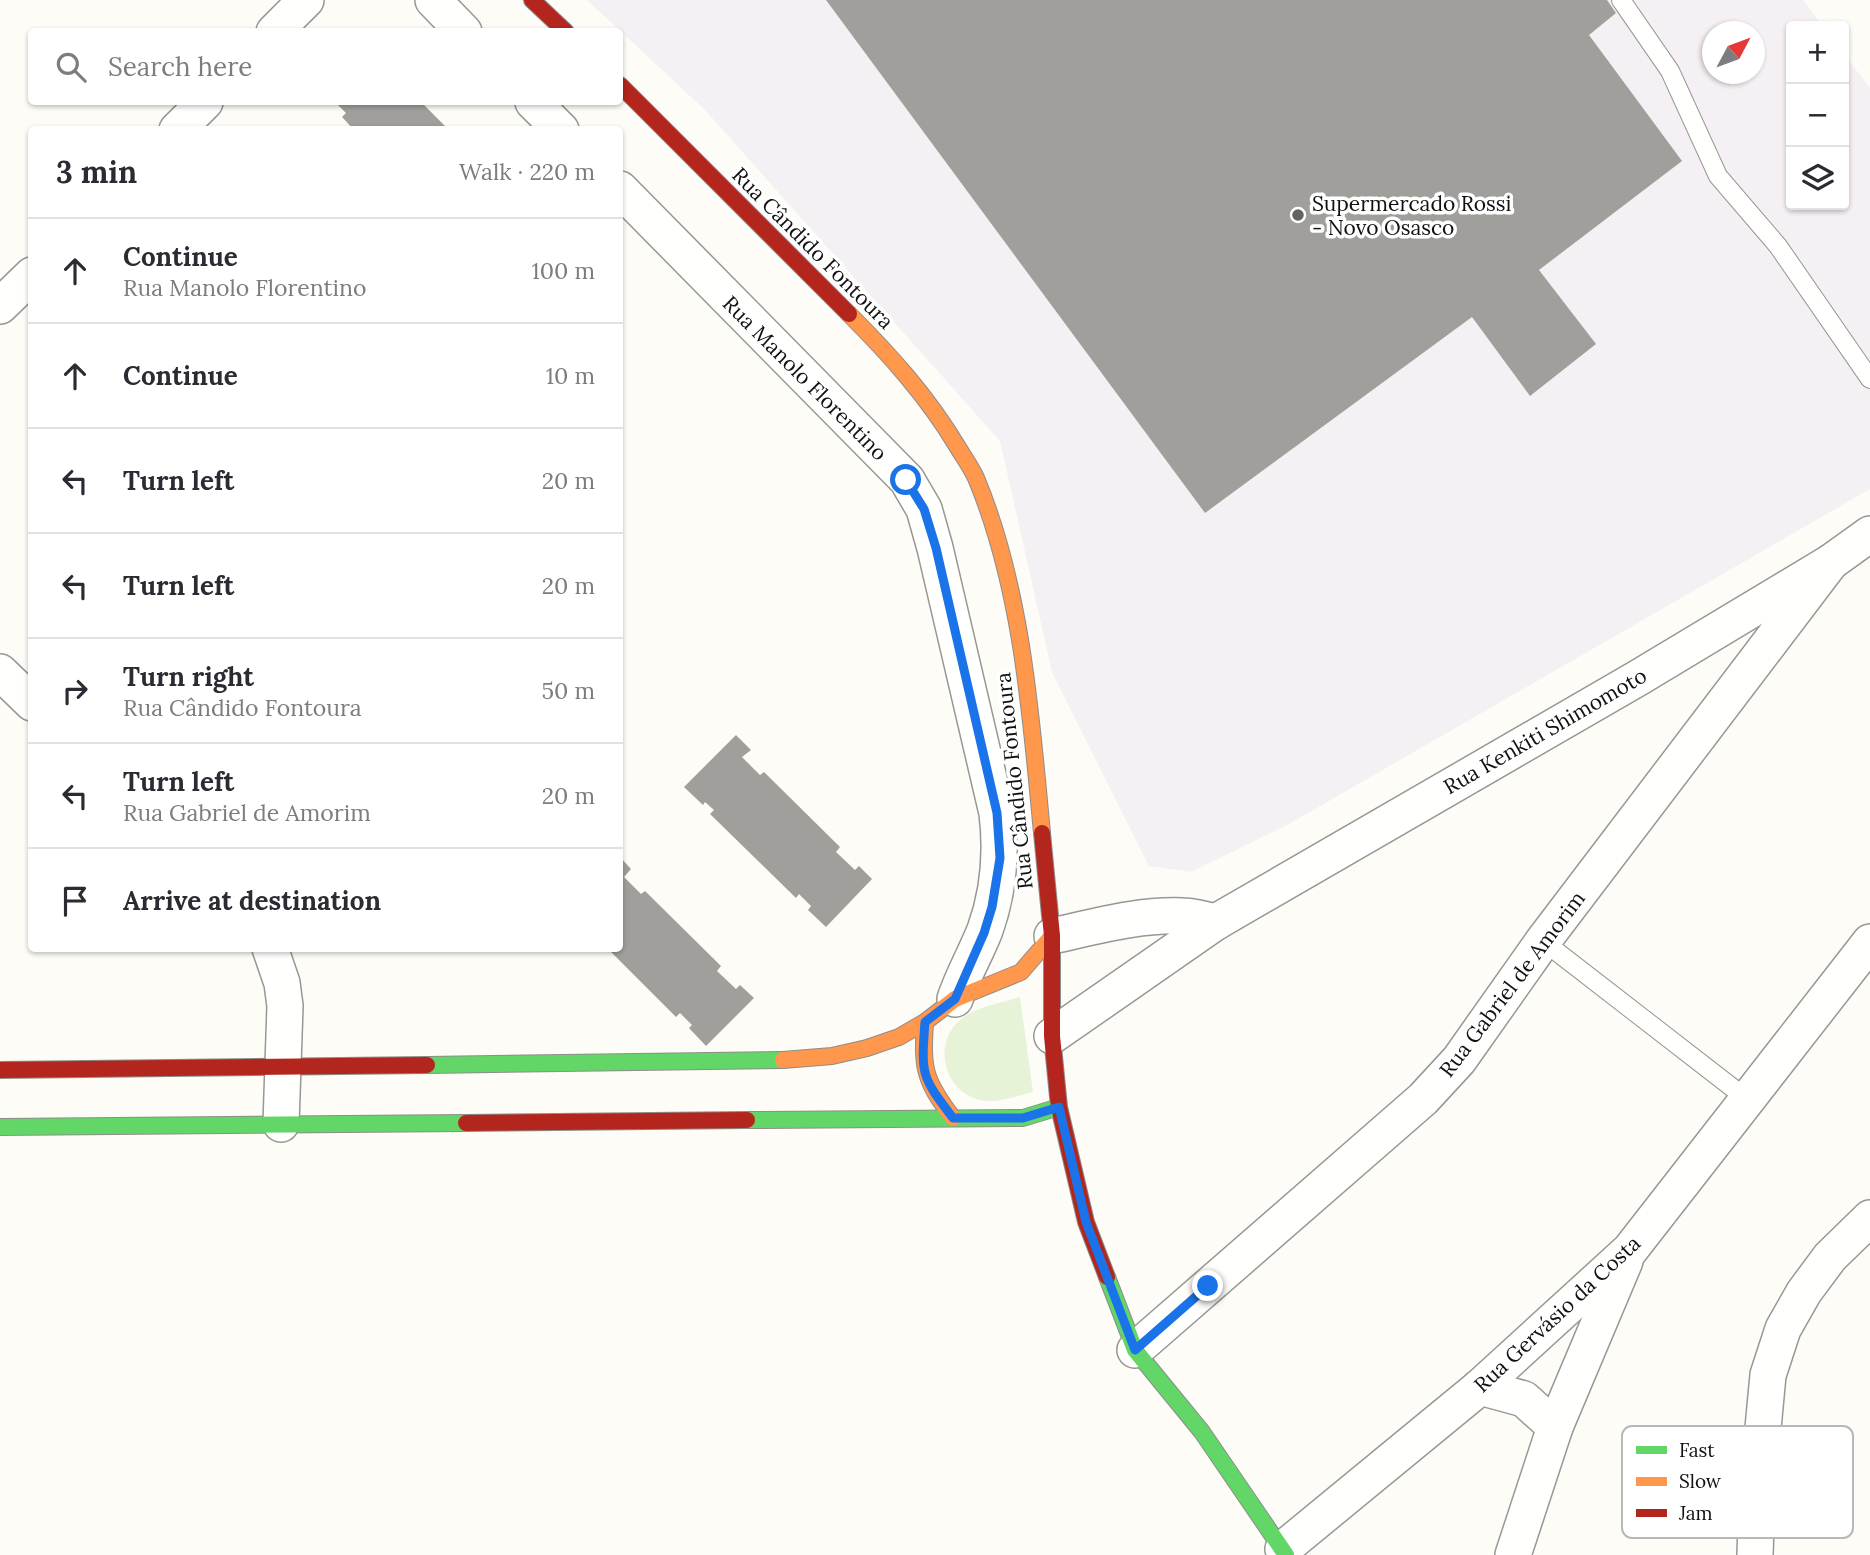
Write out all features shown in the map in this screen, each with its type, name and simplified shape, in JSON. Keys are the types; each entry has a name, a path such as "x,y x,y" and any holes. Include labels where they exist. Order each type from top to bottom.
{"street":[{"path":"278,28 306,0"},
{"path":"433,0 460,28"},
{"path":"532,0 562,28"},
{"name":"Rua Cândido Fontoura","path":"623,88 896,361 942,421 975,476 1001,551 1028,688 1052,936 1052,1036 1059,1107 1086,1222 1135,1350 1202,1432 1284,1552"},
{"path":"181,126 202,105"},
{"path":"536,105 557,126"},
{"name":"Rua Manolo Florentino","path":"623,192 906,480 924,509 936,548 1000,835 1000,858 992,907 955,999"},
{"path":"0,306 28,279"},
{"name":"Rua Kenkiti Shimomoto","path":"1052,1036 1216,922 1639,678 1831,562 1870,534"},
{"name":"Rua Gabriel de Amorim","path":"1135,1350 1423,1099 1459,1059 1543,941 1831,562"},
{"path":"0,672 28,699"},
{"path":"0,1070 796,1060 867,1048 899,1037 925,1022 955,999 1021,972 1052,936 1109,923 1151,918 1183,916 1216,922"},
{"name":"Rua Gervásio da Costa","path":"1284,1552 1479,1387 1630,1250 1870,942"},
{"path":"271,952 282,983 285,1006 281,1124"},
{"path":"925,1022 922,1056 924,1073 931,1088 953,1118"},
{"path":"0,1127 1023,1118 1059,1107"},
{"path":"1763,1426 1768,1375 1783,1329 1804,1292 1830,1257 1870,1218"},
{"path":"1513,1555 1555,1427 1630,1250"},
{"path":"1479,1387 1524,1399 1555,1427"}],"lane":[{"path":"1621,0 1670,72 1718,176 1777,246 1870,379"},
{"path":"1543,941 1747,1099"}],"shaded area":[{"path":"587,0 1803,0 1819,21 1786,21 1786,210 1849,210 1849,61 1870,88 1870,489 1289,824 1191,872 1149,866 1052,672 1000,441 705,110 623,34 623,28 617,28"}],"green space":[{"path":"1020,997 1033,1092 993,1101 968,1095 950,1078 946,1066 946,1042 951,1030 973,1012"}],"building":[{"name":"Supermercado Rossi - Novo Osasco","path":"826,0 1607,0 1616,13 1589,35 1682,161 1539,270 1596,344 1530,396 1472,317 1205,513"},
{"path":"338,105 424,105 445,126 350,126 342,117 346,113"},
{"path":"736,735 751,750 742,757 760,775 764,772 840,847 836,852 855,870 859,866 872,879 826,927 808,910 811,906 799,894 796,898 710,814 714,810 705,802 703,805 684,787"},
{"path":"623,860 631,869 624,877 641,894 645,891 721,966 717,971 736,989 740,985 754,998 706,1046 689,1028 692,1025 680,1013 676,1017 611,952 623,952"}],"traffic: fast":[{"path":"427,1065 783,1060"},
{"path":"747,1120 1023,1118 1059,1107"},
{"path":"0,1127 466,1123"},
{"path":"1107,1277 1135,1350 1202,1432 1286,1555"}],"traffic: slow":[{"path":"849,314 920,393 945,428 976,478 992,520 1004,563 1022,653 1042,833"},
{"path":"783,1060 832,1056 899,1037 925,1022 955,999 1021,972 1052,936"},
{"path":"925,1022 924,1051 927,1073 936,1094 953,1118"}],"traffic: jam":[{"path":"532,0 562,28"},
{"path":"623,88 849,314"},
{"path":"1042,833 1052,936 1052,1036 1059,1107 1086,1222 1107,1277"},
{"path":"0,1070 427,1065"},
{"path":"466,1123 747,1120"}],"place":[{"name":"Supermercado Rossi - Novo Osasco","path":"1298,215"}],"route":[{"path":"906,480 924,509 936,548 1000,835 998,880 984,933 966,968 955,999 925,1022 922,1056 924,1073 931,1088 953,1118 1023,1118 1059,1107 1086,1222 1135,1350 1208,1286"}]}
